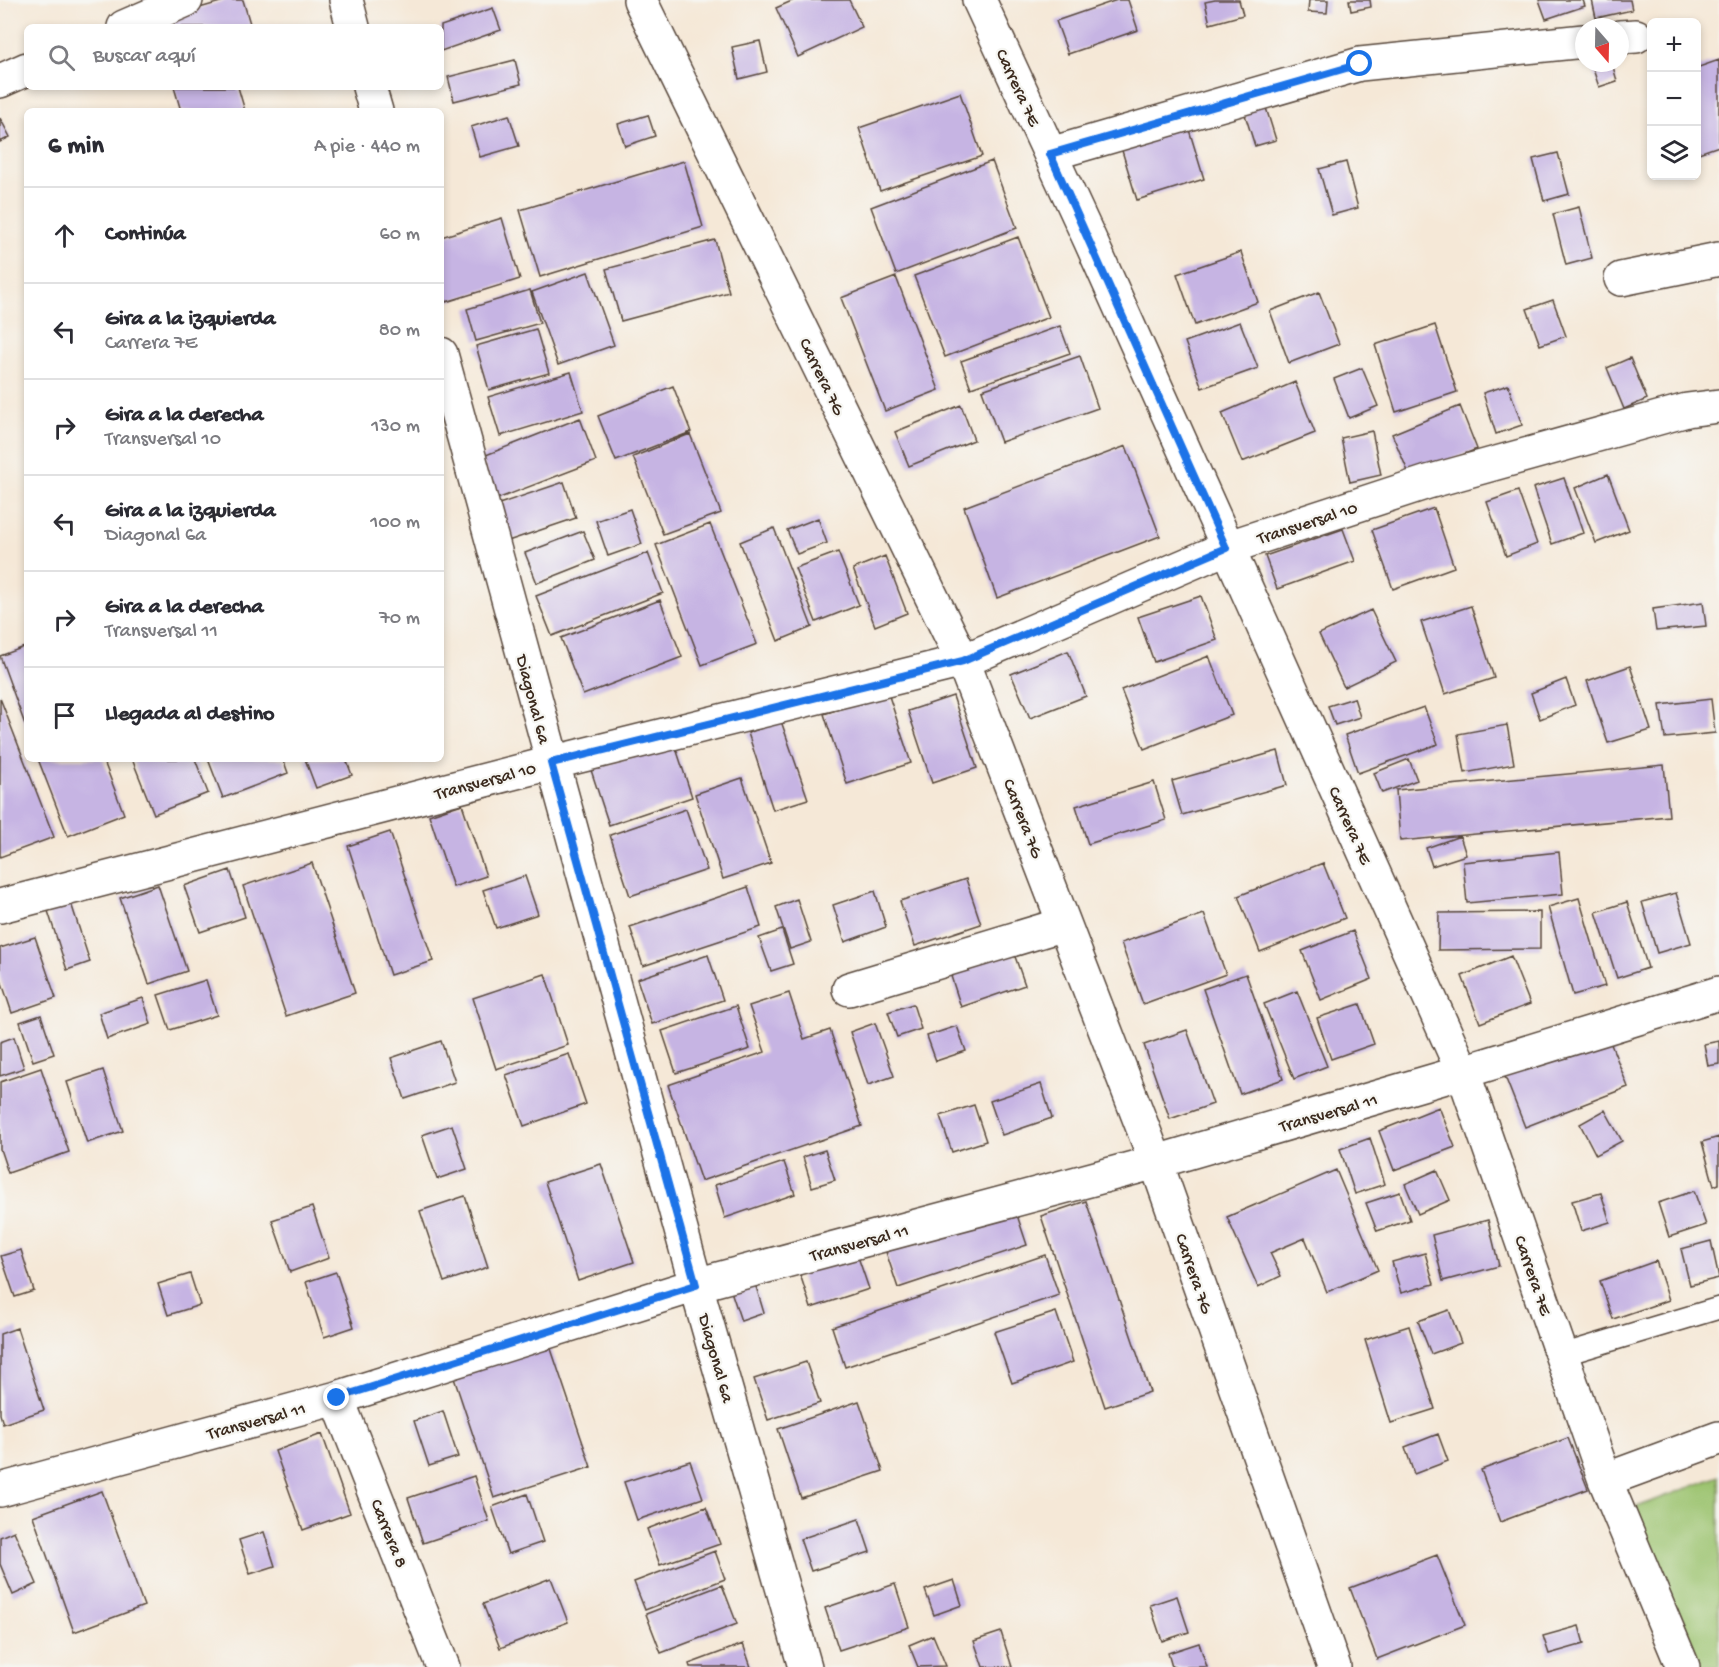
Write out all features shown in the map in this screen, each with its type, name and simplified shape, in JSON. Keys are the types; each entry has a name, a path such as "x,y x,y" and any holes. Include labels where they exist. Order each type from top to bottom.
{"street":[{"path":"131,24 186,0"},
{"path":"346,0 352,24"},
{"name":"Carrera 7G","path":"640,0 963,661 1156,1162 1334,1667"},
{"name":"Carrera 7E","path":"979,0 1463,1072 1605,1480 1683,1667"},
{"path":"1050,154 1360,64 1575,42"},
{"path":"0,81 24,70"},
{"path":"370,90 375,108"},
{"path":"1621,279 1719,259"},
{"name":"Diagonal 6a","path":"444,365 551,763 805,1667"},
{"name":"Transversal 10","path":"0,906 551,763 963,661 1226,548 1428,482 1687,410 1719,406"},
{"path":"849,989 1064,924"},
{"name":"Transversal 11","path":"0,1490 337,1398 696,1285 1156,1162 1463,1072 1719,993"},
{"name":"Carrera 8","path":"337,1398 443,1667"},
{"path":"1605,1480 1719,1438"}],"lane":[{"path":"1562,1355 1719,1308"}],"green space":[{"path":"1719,1476 1719,1667 1694,1667 1629,1510"}],"building":[{"path":"227,0 243,0 250,24 156,24 155,21"},
{"path":"794,0 849,0 862,27 798,57 776,8"},
{"path":"1117,0 1128,0 1138,30 1068,54 1056,21"},
{"path":"1239,0 1243,15 1210,24 1205,2"},
{"path":"1309,0 1328,0 1327,13 1308,12"},
{"path":"1349,0 1370,0 1371,7 1351,11"},
{"path":"1539,0 1583,0 1585,6 1546,19"},
{"path":"1592,0 1630,0 1632,10 1596,18"},
{"path":"493,8 501,30 444,50 444,25"},
{"path":"760,41 767,72 739,79 732,47"},
{"path":"515,60 521,84 454,101 448,77"},
{"path":"1719,60 1719,146 1701,152 1701,72 1701,66"},
{"path":"1594,72 1614,72 1617,81 1599,87"},
{"path":"175,90 239,90 244,108 180,108"},
{"path":"960,93 982,156 880,191 859,128"},
{"path":"1262,95 1276,140 1255,146 1241,102"},
{"path":"509,115 519,146 480,157 471,127"},
{"path":"648,115 655,136 625,146 618,124"},
{"path":"0,118 10,137 0,142"},
{"path":"1187,123 1204,179 1137,200 1120,144"},
{"path":"1558,153 1569,194 1544,201 1533,159"},
{"path":"684,161 703,227 540,277 520,210"},
{"path":"992,161 1017,228 896,274 871,207"},
{"path":"1346,162 1358,208 1332,215 1319,169"},
{"path":"1579,207 1592,258 1566,265 1553,214"},
{"path":"502,218 520,279 446,302 444,236"},
{"path":"1018,237 1049,317 945,357 914,276"},
{"path":"715,240 729,292 621,321 606,269"},
{"path":"1241,252 1258,302 1195,325 1177,274"},
{"path":"588,272 614,345 558,365 532,292"},
{"path":"896,277 939,390 885,411 841,298"},
{"path":"530,290 540,323 476,341 467,309"},
{"path":"1319,292 1339,344 1289,363 1270,311"},
{"path":"1553,300 1566,336 1540,345 1527,309"},
{"path":"1240,322 1258,368 1202,388 1185,342"},
{"path":"1435,325 1457,392 1396,412 1375,345"},
{"path":"1060,326 1070,353 971,388 961,361"},
{"path":"536,329 549,373 489,390 476,346"},
{"path":"1080,356 1098,408 1001,442 982,390"},
{"path":"1630,358 1647,399 1624,409 1607,368"},
{"path":"1362,368 1378,406 1349,418 1334,379"},
{"path":"571,372 583,411 500,436 488,397"},
{"path":"1295,382 1315,433 1242,462 1222,413"},
{"path":"1508,385 1522,425 1496,434 1483,393"},
{"path":"673,386 691,432 616,461 598,416"},
{"path":"961,405 974,440 909,466 895,432"},
{"path":"1460,406 1477,449 1410,476 1392,434"},
{"path":"580,418 596,461 497,499 481,457"},
{"path":"1372,431 1381,475 1350,482 1341,438"},
{"path":"690,434 721,513 663,534 633,457"},
{"path":"1126,446 1160,536 997,598 964,507"},
{"path":"1608,474 1629,530 1596,543 1575,488"},
{"path":"1564,478 1583,533 1552,544 1533,488"},
{"path":"564,482 576,518 508,541 496,505"},
{"path":"1518,491 1537,544 1506,556 1487,502"},
{"path":"1434,508 1454,567 1393,589 1372,530"},
{"path":"630,509 642,544 608,556 596,521"},
{"path":"818,518 827,543 797,554 787,530"},
{"path":"710,524 757,644 702,665 656,545"},
{"path":"774,528 812,627 778,641 740,542"},
{"path":"1343,529 1355,561 1277,589 1265,556"},
{"path":"583,531 595,560 537,583 525,553"},
{"path":"838,552 859,605 816,622 795,568"},
{"path":"648,553 663,593 552,636 536,596"},
{"path":"885,556 907,613 875,626 853,569"},
{"path":"1201,596 1217,640 1154,662 1138,617"},
{"path":"660,600 682,657 583,695 561,638"},
{"path":"1703,602 1706,626 1656,631 1653,609"},
{"path":"1471,606 1494,678 1445,694 1421,622"},
{"path":"1371,610 1396,662 1344,687 1319,634"},
{"path":"24,647 24,722 0,656"},
{"path":"1068,651 1086,696 1030,718 1011,674"},
{"path":"1209,656 1232,715 1144,749 1121,690"},
{"path":"1630,666 1651,730 1608,743 1587,681"},
{"path":"1566,679 1575,705 1540,719 1531,693"},
{"path":"888,693 911,763 847,784 824,714"},
{"path":"953,696 977,768 932,783 908,711"},
{"path":"0,698 54,837 0,857"},
{"path":"1354,698 1360,717 1335,725 1328,706"},
{"path":"1711,699 1715,733 1665,738 1660,705"},
{"path":"1424,707 1438,744 1358,773 1345,735"},
{"path":"781,721 808,799 773,810 748,733"},
{"path":"1507,725 1514,764 1465,773 1458,734"},
{"path":"674,742 692,797 609,825 591,770"},
{"path":"1278,751 1287,785 1182,815 1172,781"},
{"path":"1409,759 1417,780 1382,793 1374,773"},
{"path":"39,762 104,762 124,814 68,836"},
{"path":"133,762 196,762 208,793 154,814"},
{"path":"209,762 284,762 288,773 223,798"},
{"path":"306,762 347,762 352,775 316,788"},
{"path":"1664,765 1669,816 1400,841 1396,790"},
{"path":"742,778 771,863 723,879 695,794"},
{"path":"1154,782 1166,820 1088,844 1076,806"},
{"path":"462,804 486,876 453,887 429,815"},
{"path":"686,809 707,870 630,896 610,835"},
{"path":"390,832 433,961 390,975 348,846"},
{"path":"1460,836 1466,855 1432,866 1426,848"},
{"path":"1559,852 1563,894 1467,903 1463,862"},
{"path":"312,863 355,993 286,1016 243,886"},
{"path":"1323,863 1345,918 1260,952 1238,896"},
{"path":"230,870 245,917 200,932 184,886"},
{"path":"525,876 538,914 496,928 483,890"},
{"path":"966,879 981,924 915,946 900,901"},
{"path":"158,885 187,971 149,984 120,898"},
{"path":"748,887 761,927 643,966 630,927"},
{"path":"875,891 886,927 845,942 833,905"},
{"path":"1676,893 1691,943 1657,953 1642,902"},
{"path":"1579,898 1605,986 1573,995 1548,907"},
{"path":"797,899 811,942 790,949 776,907"},
{"path":"1627,902 1648,968 1617,978 1596,912"},
{"path":"71,903 90,962 67,970 48,911"},
{"path":"1540,912 1540,949 1438,950 1439,913"},
{"path":"1204,914 1226,974 1143,1004 1121,943"},
{"path":"782,930 793,964 771,971 759,938"},
{"path":"1353,931 1372,979 1321,1000 1302,951"},
{"path":"35,937 56,998 12,1013 0,977 0,948"},
{"path":"1012,948 1025,985 961,1007 949,970"},
{"path":"708,955 723,1000 652,1024 637,979"},
{"path":"1511,956 1530,1004 1480,1023 1462,976"},
{"path":"545,974 568,1045 496,1069 473,998"},
{"path":"1246,974 1283,1079 1240,1094 1203,989"},
{"path":"206,980 217,1015 170,1030 158,995"},
{"path":"1297,991 1327,1066 1294,1079 1264,1004"},
{"path":"789,993 804,1039 830,1030 862,1126 701,1181 668,1085 765,1052 749,1006"},
{"path":"143,998 151,1024 107,1039 99,1013"},
{"path":"913,1004 921,1029 897,1037 888,1012"},
{"path":"1360,1004 1374,1044 1331,1059 1317,1018"},
{"path":"736,1006 750,1049 676,1073 662,1031"},
{"path":"41,1015 54,1054 33,1061 20,1022"},
{"path":"875,1023 894,1076 868,1085 850,1032"},
{"path":"957,1026 966,1051 936,1061 927,1036"},
{"path":"1187,1030 1213,1104 1170,1119 1144,1045"},
{"path":"1607,1034 1628,1087 1525,1127 1504,1074"},
{"path":"14,1037 24,1068 0,1076 0,1042"},
{"path":"441,1041 455,1082 405,1099 391,1058"},
{"path":"1719,1041 1719,1064 1708,1066 1704,1044"},
{"path":"569,1054 586,1104 524,1126 506,1075"},
{"path":"41,1068 69,1152 8,1173 0,1149 0,1082"},
{"path":"103,1070 123,1131 87,1143 67,1082"},
{"path":"1041,1084 1052,1118 1002,1135 990,1101"},
{"path":"974,1105 986,1141 952,1152 940,1116"},
{"path":"1439,1107 1455,1147 1394,1170 1379,1131"},
{"path":"1605,1110 1622,1141 1596,1155 1580,1124"},
{"path":"452,1125 467,1169 437,1179 422,1135"},
{"path":"1719,1137 1719,1184 1714,1186 1702,1142"},
{"path":"1370,1138 1385,1184 1355,1194 1340,1149"},
{"path":"825,1150 835,1180 812,1187 803,1157"},
{"path":"784,1162 795,1194 725,1218 715,1185"},
{"path":"601,1164 634,1262 578,1281 545,1182"},
{"path":"1336,1170 1378,1270 1327,1292 1305,1238 1270,1253 1281,1276 1258,1287 1227,1217"},
{"path":"1437,1170 1450,1200 1418,1214 1405,1184"},
{"path":"1694,1191 1706,1225 1669,1237 1658,1203"},
{"path":"1400,1192 1410,1220 1377,1231 1366,1203"},
{"path":"1601,1193 1610,1222 1581,1231 1572,1201"},
{"path":"465,1196 488,1267 444,1282 420,1211"},
{"path":"1086,1201 1150,1392 1105,1407 1041,1216"},
{"path":"312,1207 329,1258 290,1272 272,1220"},
{"path":"1015,1209 1027,1245 898,1288 886,1252"},
{"path":"1488,1220 1499,1266 1443,1281 1432,1235"},
{"path":"1711,1241 1719,1278 1690,1285 1681,1249"},
{"path":"855,1248 869,1289 811,1308 798,1268"},
{"path":"21,1250 34,1291 15,1297 1,1256"},
{"path":"1425,1253 1434,1284 1401,1293 1392,1262"},
{"path":"1045,1255 1059,1295 845,1367 832,1327"},
{"path":"1656,1261 1669,1300 1613,1319 1600,1281"},
{"path":"336,1272 354,1327 324,1337 306,1282"},
{"path":"190,1274 200,1305 168,1315 158,1284"},
{"path":"754,1280 764,1313 741,1321 730,1288"},
{"path":"1449,1310 1461,1343 1431,1354 1418,1321"},
{"path":"1056,1312 1073,1362 1012,1383 994,1332"},
{"path":"1409,1326 1435,1409 1391,1423 1365,1340"},
{"path":"17,1328 44,1410 3,1424 0,1414 0,1334"},
{"path":"548,1340 591,1467 494,1498 452,1372"},
{"path":"806,1362 820,1403 768,1420 754,1379"},
{"path":"859,1401 883,1471 801,1498 778,1429"},
{"path":"443,1411 458,1457 429,1466 414,1421"},
{"path":"322,1434 350,1513 303,1530 275,1451"},
{"path":"1438,1434 1448,1461 1414,1474 1405,1447"},
{"path":"1568,1438 1588,1489 1500,1522 1481,1470"},
{"path":"690,1461 703,1498 637,1520 624,1482"},
{"path":"474,1476 489,1521 423,1543 408,1498"},
{"path":"102,1491 144,1606 74,1632 33,1516"},
{"path":"527,1494 543,1542 508,1554 492,1507"},
{"path":"706,1507 720,1544 660,1565 647,1529"},
{"path":"859,1519 870,1552 811,1571 800,1539"},
{"path":"14,1531 37,1584 13,1595 0,1564 0,1537"},
{"path":"264,1532 275,1566 250,1574 239,1540"},
{"path":"715,1551 725,1579 645,1610 634,1582"},
{"path":"1437,1555 1465,1625 1377,1659 1350,1588"},
{"path":"551,1578 568,1622 500,1648 483,1604"},
{"path":"954,1580 962,1605 934,1615 925,1590"},
{"path":"895,1584 909,1627 839,1650 825,1608"},
{"path":"722,1585 737,1624 661,1653 646,1614"},
{"path":"1177,1596 1189,1632 1162,1641 1150,1605"},
{"path":"1579,1626 1584,1644 1549,1654 1543,1636"},
{"path":"1001,1632 1012,1667 983,1667 974,1641"},
{"path":"933,1635 946,1666 918,1667 909,1645"},
{"path":"1199,1643 1207,1667 1172,1667 1168,1653"},
{"path":"743,1644 751,1667 690,1667 689,1664"}],"route":[{"path":"337,1398 696,1285 551,763 963,661 1226,548 1050,154 1360,64"}]}
